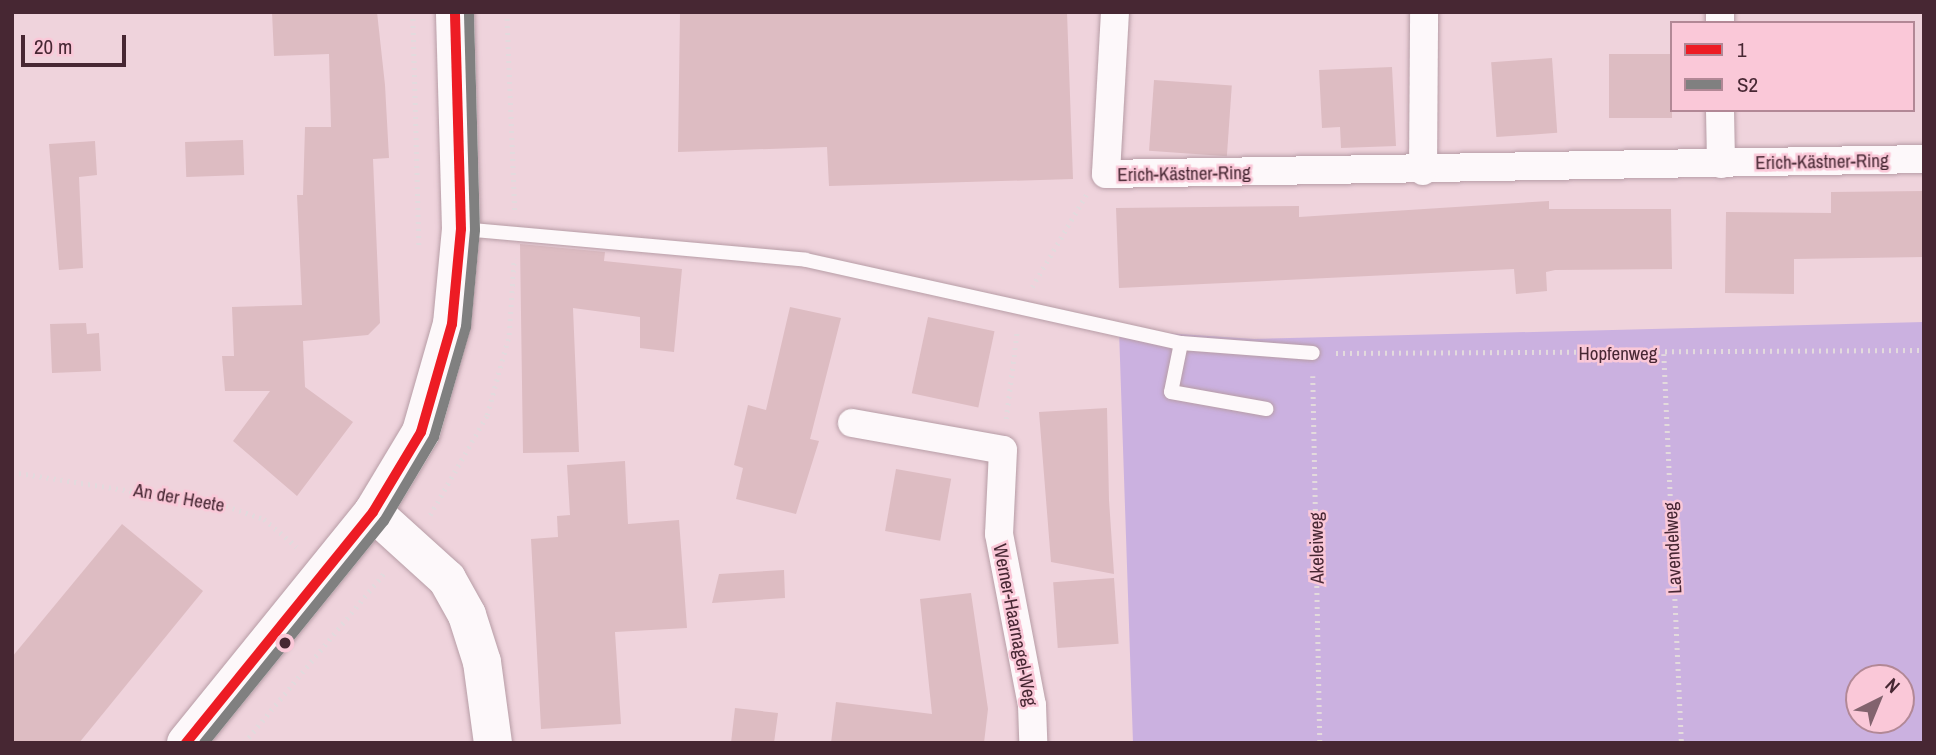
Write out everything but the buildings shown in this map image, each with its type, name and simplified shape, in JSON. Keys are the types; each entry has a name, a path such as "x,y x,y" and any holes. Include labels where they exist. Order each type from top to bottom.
{"main road":[{"path":"186,743 306,560 373,512 421,432 440,378 461,229 455,12"},
{"path":"373,512 447,579 467,615 482,662 493,743"}],"street":[{"name":"Erich-Kästner-Ring","path":"1115,12 1106,174 1423,171 1924,159"},
{"path":"1423,171 1424,12"},
{"path":"1720,112 1721,164"},
{"name":"Werner-Haarnagel-Weg","path":"852,423 1003,450 999,534 1032,705 1033,743"}],"lane":[{"path":"461,229 806,260 1181,342 1313,353"},
{"path":"1181,342 1171,392 1266,409"}],"path":[{"path":"413,12 419,255"},
{"name":"Hopfenweg","path":"1313,353 1664,354 1924,350"},
{"name":"Akeleiweg","path":"1313,353 1320,743"},
{"name":"Lavendelweg","path":"1664,354 1682,743"},
{"name":"An der Heete","path":"12,472 226,506 264,519 306,560"},
{"path":"306,560 308,539"},
{"path":"244,743 349,615"}],"shaded area":[{"path":"1924,322 1924,743 1133,743 1119,330 1254,339"}],"transit line":[{"name":"1","path":"186,743 373,512 421,432 452,324 461,229 455,12"},
{"name":"S2","path":"204,743 384,521 434,437 466,327 475,230 469,12"}]}
